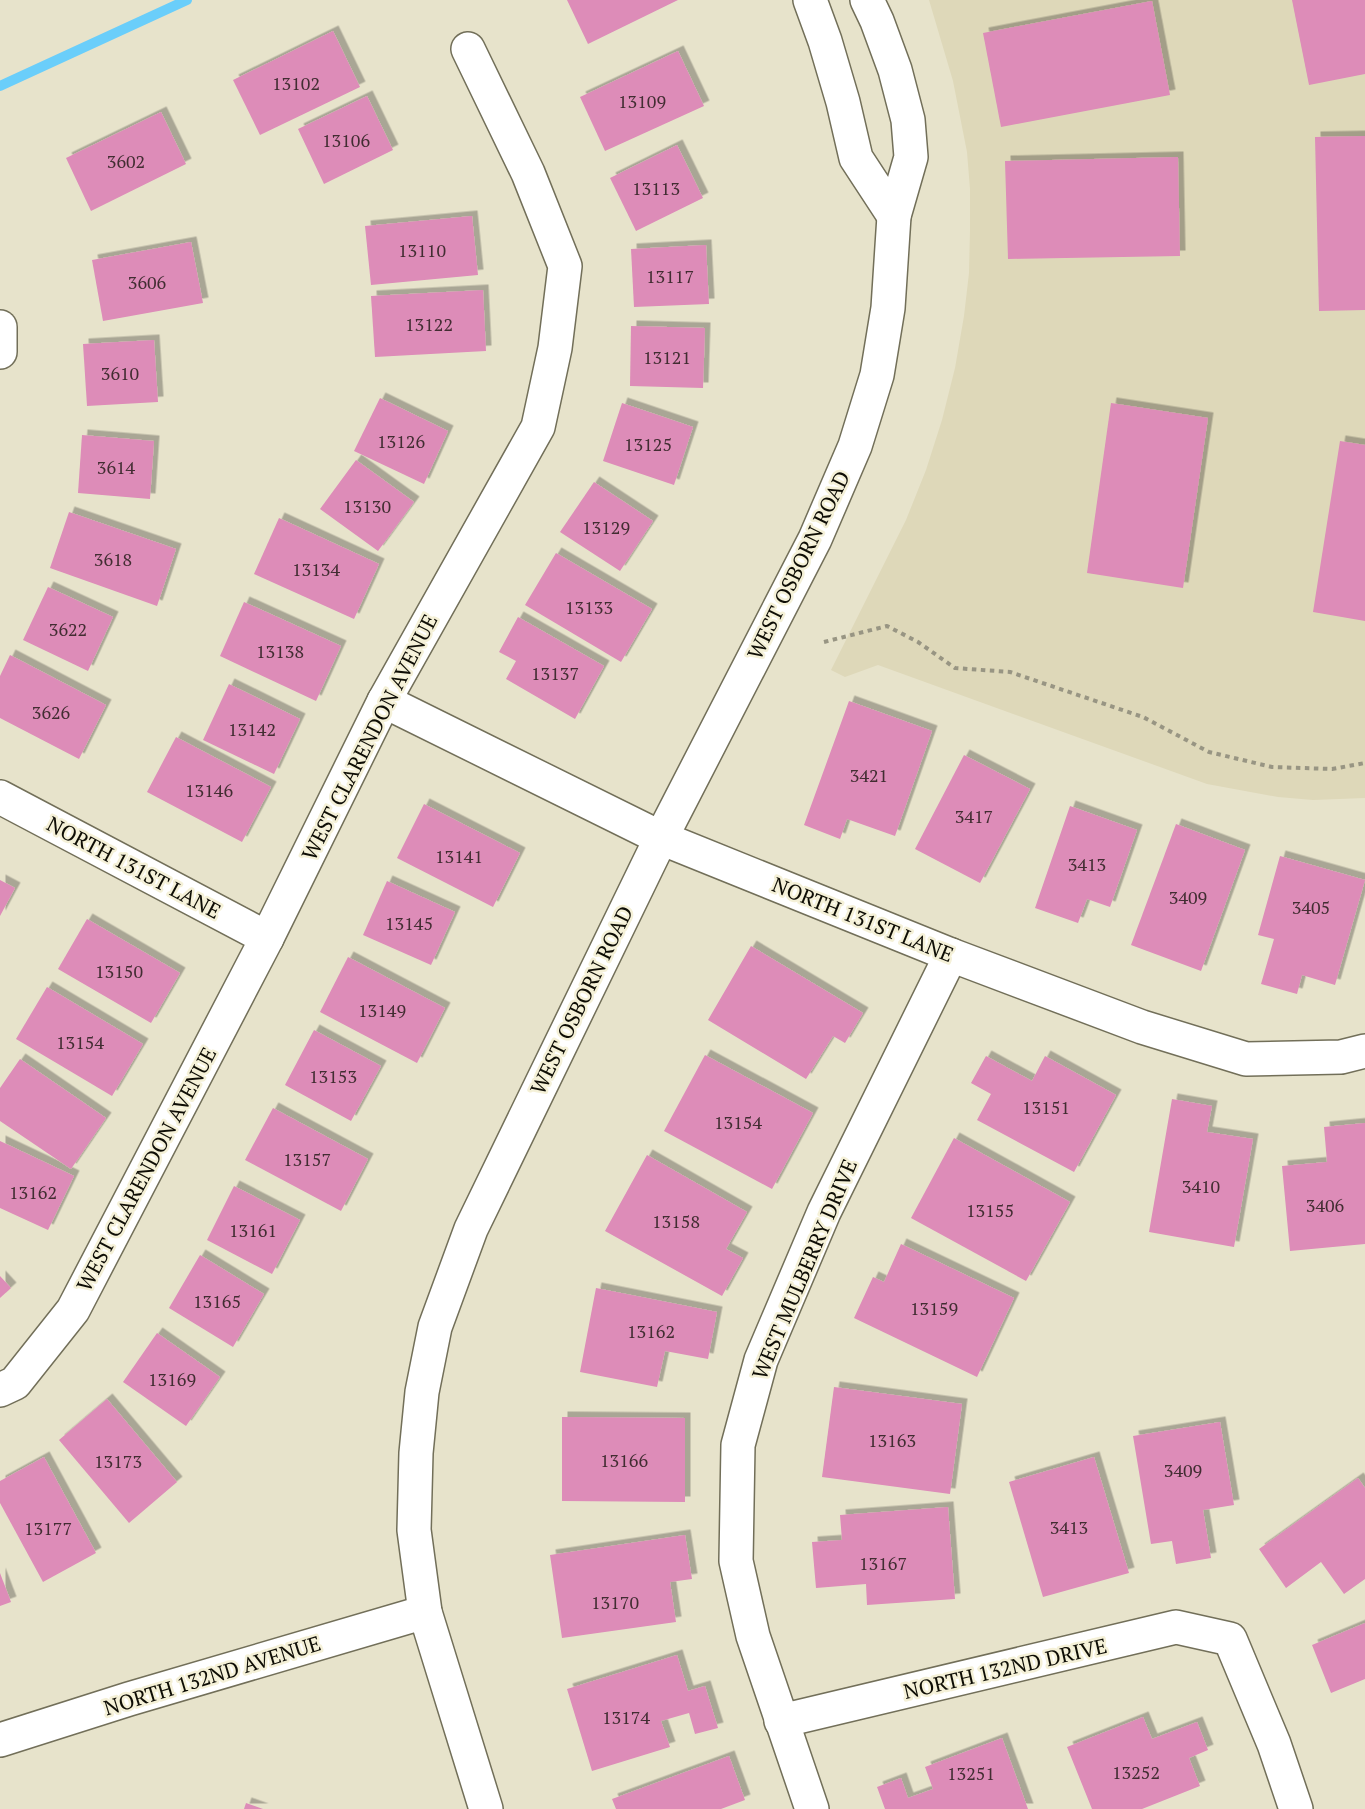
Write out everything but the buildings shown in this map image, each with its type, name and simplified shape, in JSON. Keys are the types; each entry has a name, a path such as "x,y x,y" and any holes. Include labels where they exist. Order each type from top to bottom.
{"street":[{"path":"810,0 840,92 856,158 894,216"},
{"name":"WEST OSBORN ROAD","path":"486,1809 425,1612 414,1530 416,1453 422,1392 435,1328 471,1229 661,838 814,539 855,446 877,375 888,308 894,216 911,158 908,120 895,70 867,0"},
{"name":"WEST CLARENDON AVENUE","path":"0,1390 15,1383 73,1310 267,938 384,701 537,427 555,348 565,266 528,173 468,49"},
{"path":"0,327 0,352"},
{"name":"NORTH 131ST LANE","path":"384,701 661,838 951,955 1142,1027 1246,1059 1341,1057 1365,1051"},
{"name":"NORTH 131ST LANE","path":"0,797 267,938"},
{"name":"WEST MULBERRY DRIVE","path":"812,1809 753,1636 736,1562 738,1445 761,1360 824,1212 951,955"},
{"name":"NORTH 132ND AVENUE","path":"0,1740 129,1699 425,1612"},
{"name":"NORTH 132ND DRIVE","path":"781,1721 1176,1627 1230,1639 1274,1744 1296,1809"}],"path":[{"path":"824,642 887,626 918,642 955,668 1010,672 1143,717 1209,752 1272,767 1332,769 1365,763"}],"shaded area":[{"path":"929,0 1365,0 1365,798 1313,800 1278,797 1207,784 878,665 845,677 831,670 906,520 926,470 955,368 964,316 969,273 970,231 967,152 953,81"}],"waterway":[{"path":"0,86 187,0"}]}
